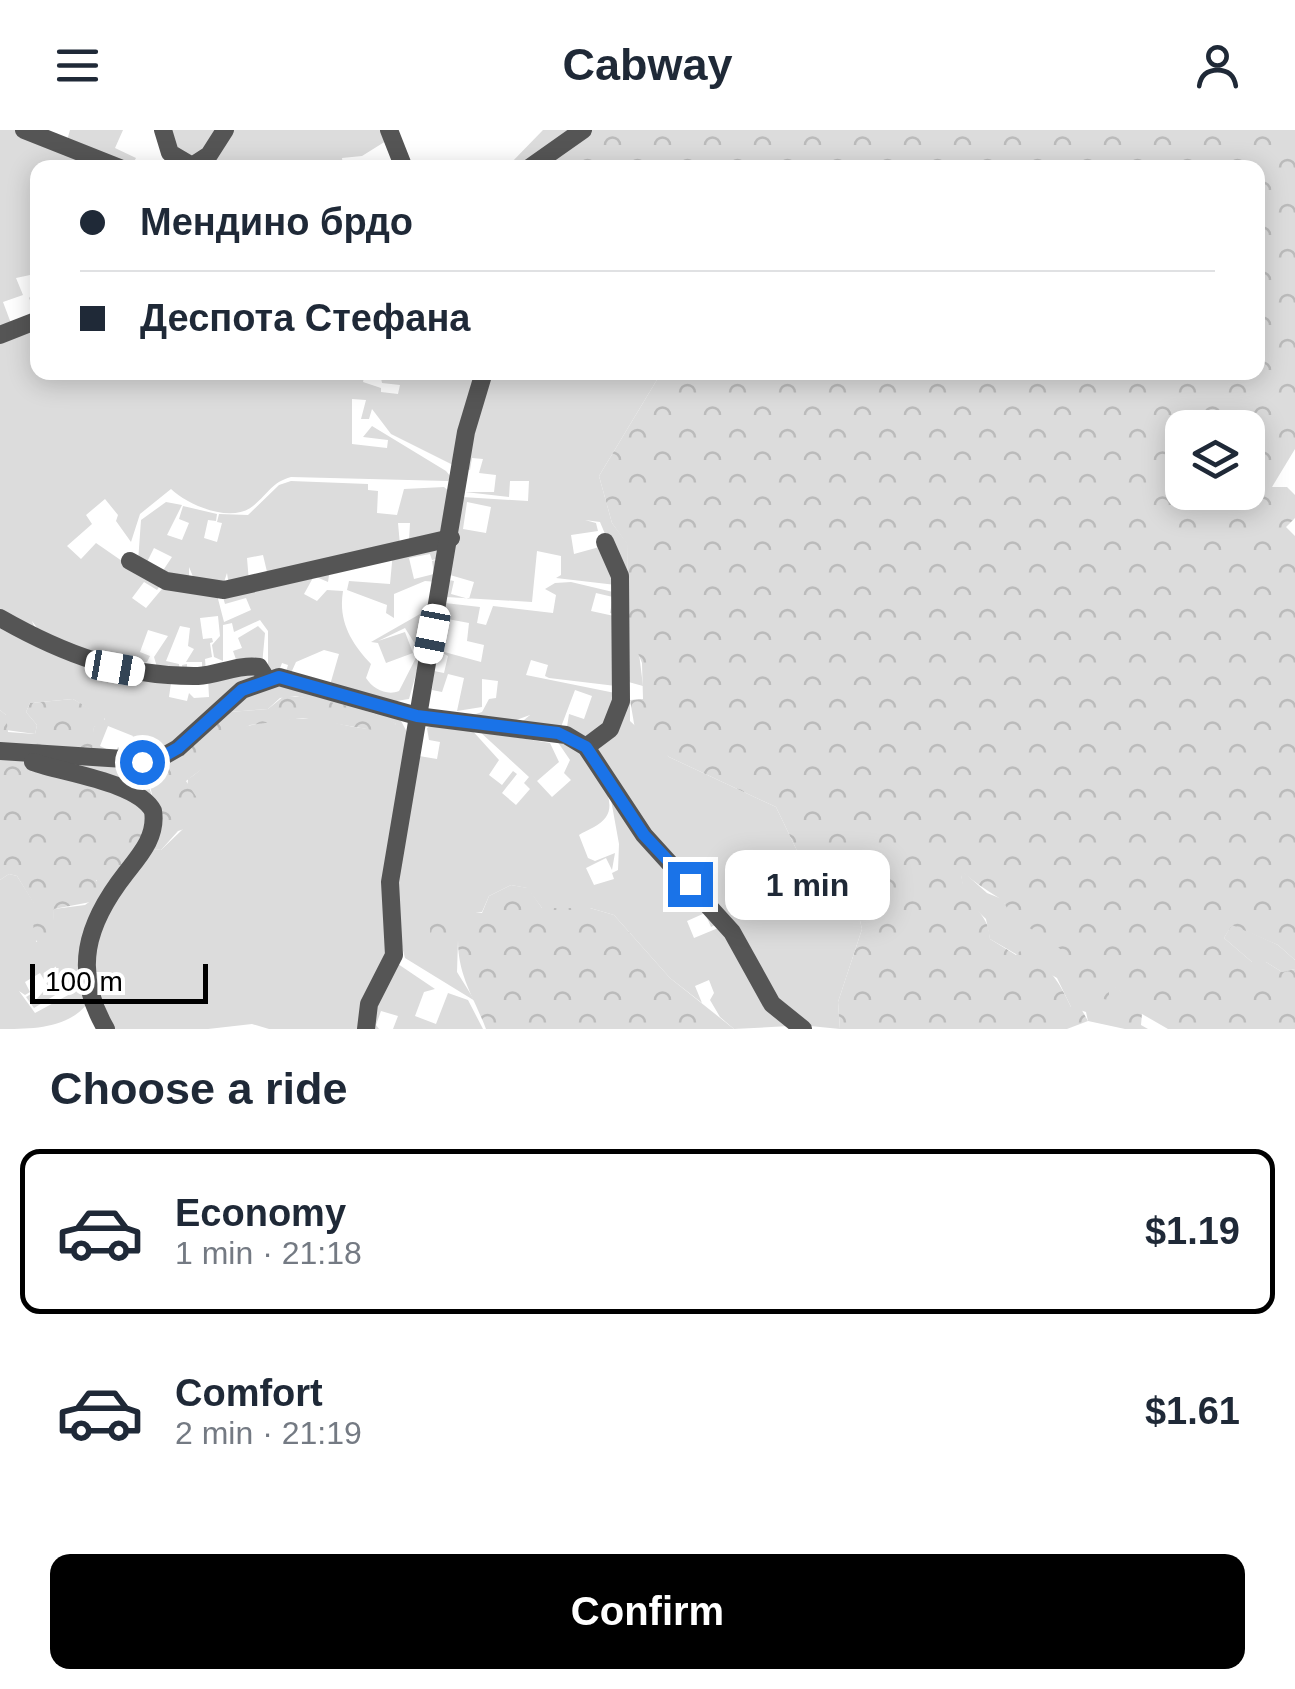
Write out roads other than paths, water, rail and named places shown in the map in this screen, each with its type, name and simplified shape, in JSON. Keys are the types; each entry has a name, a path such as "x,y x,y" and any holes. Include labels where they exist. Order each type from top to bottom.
{"street":[{"path":"24,130 100,160"},
{"path":"163,130 170,153 180,160"},
{"path":"201,160 216,149 225,130"},
{"path":"389,130 401,160"},
{"path":"542,160 569,144 582,130"},
{"path":"0,335 30,323"},
{"path":"366,1029 369,1004 388,974 395,947 388,896 466,432 482,380"},
{"path":"130,561 166,581 224,590 451,538"},
{"path":"586,747 610,728 621,701 616,616 620,576 605,542"},
{"path":"0,618 71,655 102,665 200,676 250,666 258,668 266,678"},
{"path":"0,752 155,761 178,748 242,690 266,678 294,679 417,716 558,733 586,747 644,835 732,932 772,1004 803,1029"},
{"path":"23,755 40,765 143,798 153,811 149,841 106,901 86,955 85,985 106,1029"}]}
